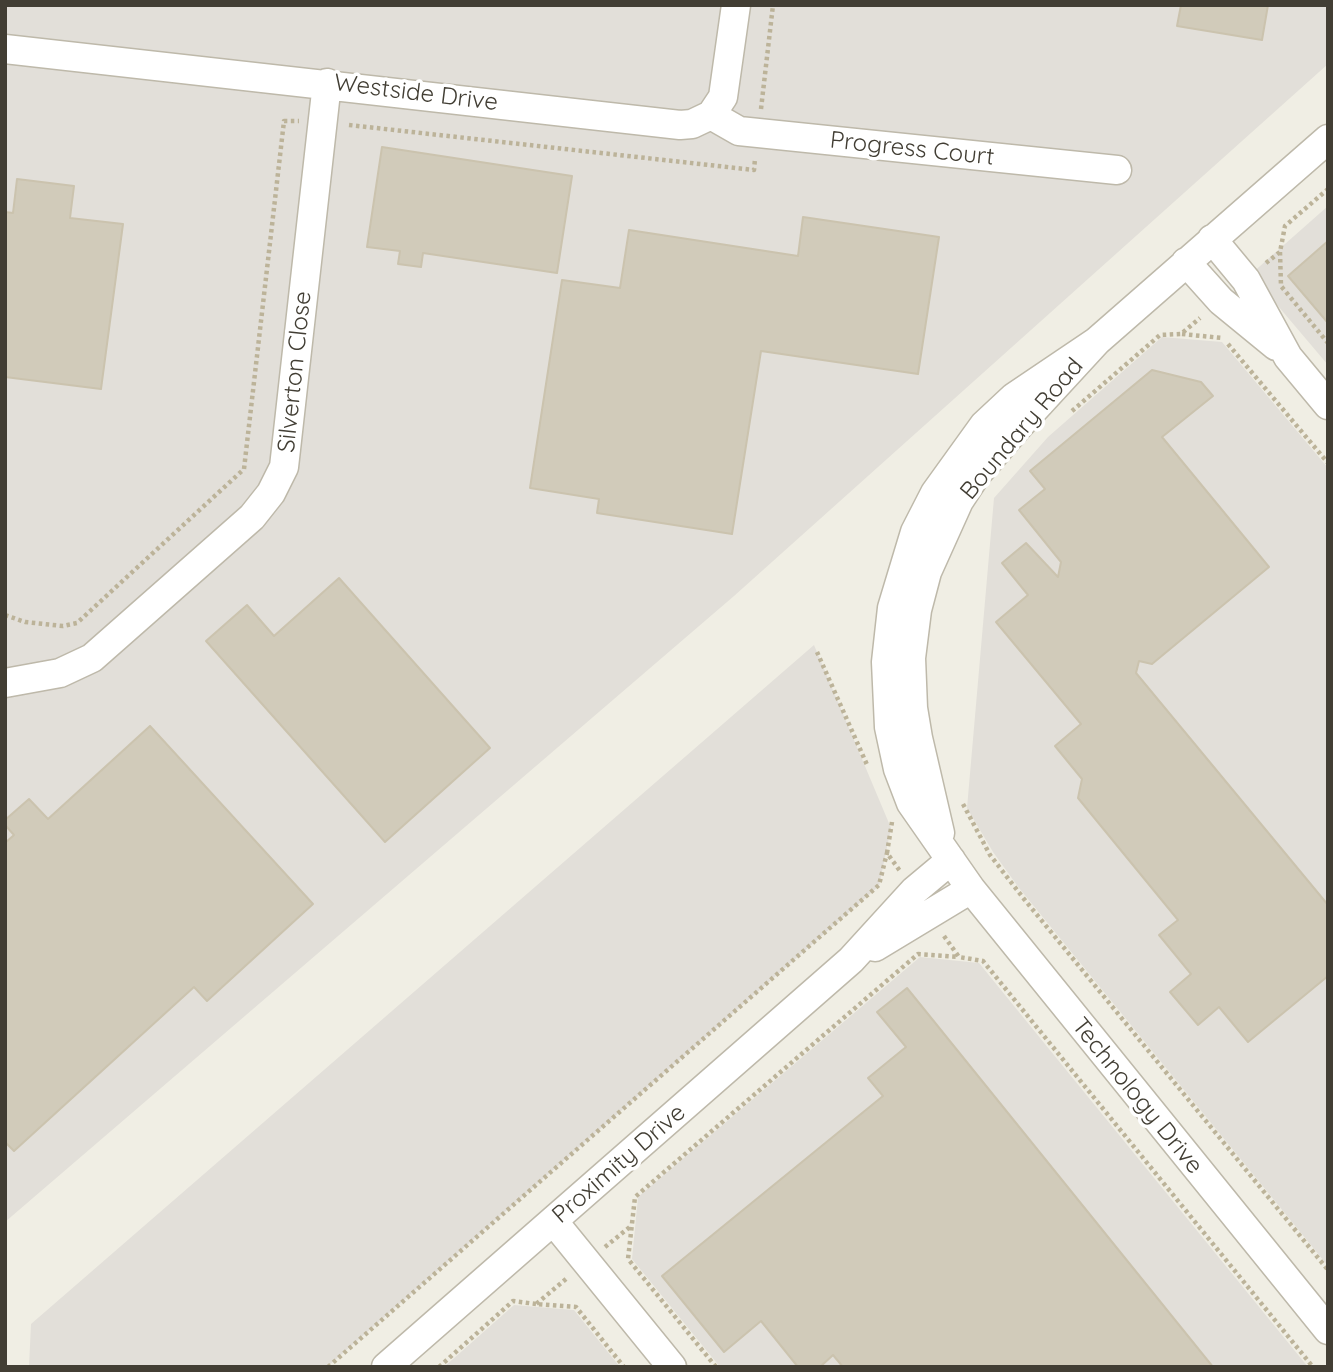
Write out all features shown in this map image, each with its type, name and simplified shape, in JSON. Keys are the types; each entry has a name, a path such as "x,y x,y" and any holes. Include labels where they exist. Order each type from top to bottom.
{"street":[{"path":"711,115 727,85 736,5"},
{"name":"Westside Drive","path":"5,49 327,83 680,125 692,124 711,115"},
{"name":"Silverton Close","path":"5,683 60,673 92,658 252,517 271,494 284,467 327,83"},
{"name":"Progress Court","path":"711,115 731,128 758,134 1117,170"},
{"name":"Boundary Road","path":"947,853 913,708 911,658 917,610 927,572 941,537 976,475 1097,341 1328,139"},
{"path":"1212,239 1246,280 1288,357"},
{"path":"1186,262 1222,300 1288,357 1328,405"},
{"name":"Boundary Road","path":"947,853 911,803 898,769 889,727 886,662 892,608 915,532 934,493 984,425 1014,397 1097,341"},
{"name":"Technology Drive","path":"947,853 971,889 1328,1330"},
{"name":"Proximity Drive","path":"386,1367 851,960 947,853"},
{"name":"Proximity Drive","path":"851,960 971,889"},
{"path":"554,1222 672,1367"}],"path":[{"path":"5,615 25,622 51,625 77,623 244,469 284,121 322,122 754,170 773,5"},
{"path":"1328,189 1285,226 1280,252 1281,286 1328,343"},
{"path":"1246,280 1280,252"},
{"path":"1181,334 1222,300"},
{"path":"1068,415 1160,335 1222,338 1328,463"},
{"path":"817,652 872,776 898,769"},
{"path":"959,795 990,855 1024,899 1328,1270"},
{"path":"328,1367 879,885 892,824 887,812"},
{"path":"887,853 914,891"},
{"path":"929,915 959,957"},
{"path":"716,1367 628,1259 635,1196 918,954 983,961 1313,1367"},
{"path":"439,1367 513,1301 536,1304"}],"shaded area":[{"path":"5,5 1328,5 1328,64 734,596 5,1222"},
{"path":"1328,206 1328,365 1251,274"},
{"path":"1162,337 1222,342 1328,468 1328,1266 1019,888 993,852 967,808 994,498 1048,437"},
{"path":"814,645 891,828 879,886 327,1367 29,1367 31,1324"},
{"path":"920,957 979,963 1308,1367 720,1367 632,1259 638,1197"},
{"path":"514,1305 574,1310 620,1367 444,1367"}],"building":[{"path":"1181,5 1268,5 1262,40 1177,26"},
{"path":"382,147 572,176 557,273 423,253 421,267 398,264 400,251 367,247"},
{"path":"17,179 74,186 70,218 123,224 101,389 5,377 5,212 13,213"},
{"path":"803,217 939,237 918,374 761,351 732,534 597,513 599,499 530,488 562,280 620,288 629,230 798,256"},
{"path":"1328,241 1328,323 1288,276"},
{"path":"1152,370 1201,382 1213,396 1162,437 1269,567 1152,664 1139,661 1136,673 1328,905 1328,976 1248,1042 1219,1007 1198,1025 1170,992 1191,974 1159,935 1178,920 1078,798 1082,779 1055,746 1081,724 996,622 1028,595 1002,563 1026,543 1058,577 1061,562 1019,510 1045,489 1030,471"},
{"path":"339,578 490,748 385,842 206,641 247,605 274,636"},
{"path":"150,726 313,904 207,1001 194,987 14,1151 5,1142 5,843 14,835 5,825 5,820 29,799 48,819"},
{"path":"907,988 1213,1367 843,1367 833,1355 820,1367 798,1367 761,1321 724,1352 662,1276 883,1096 868,1078 906,1047 877,1012"}]}
